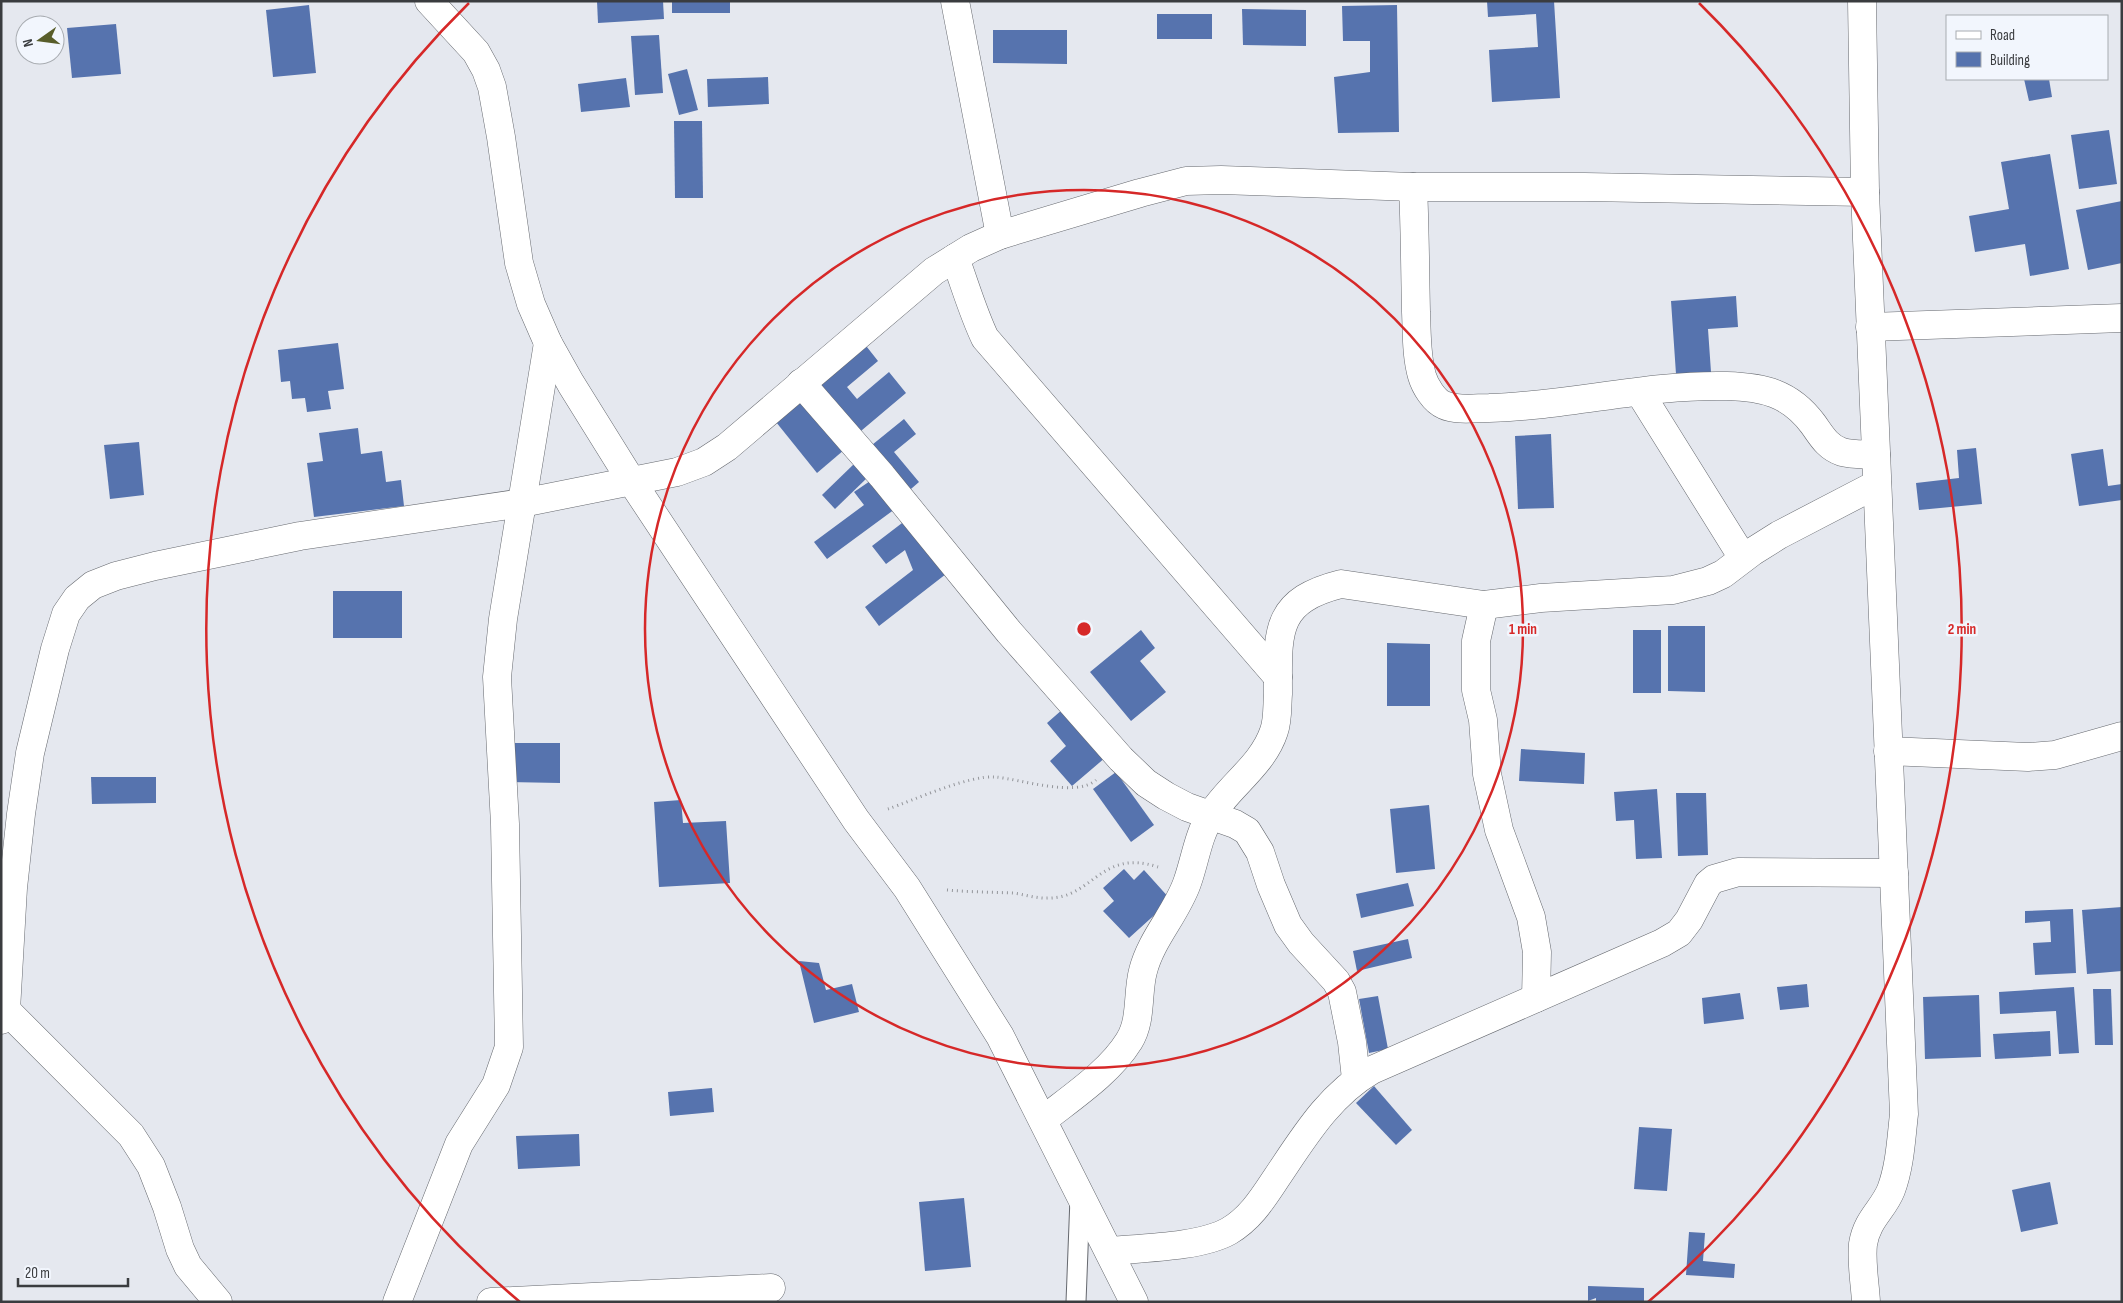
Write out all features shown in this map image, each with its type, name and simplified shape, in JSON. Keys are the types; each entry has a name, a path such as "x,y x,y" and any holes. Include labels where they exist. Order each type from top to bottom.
{"street":[{"path":"429,1 476,52 486,70 492,87 519,263 531,304 548,343 571,384 632,482 856,820 906,888 1000,1036 1134,1302"},
{"path":"955,1 1000,235"},
{"path":"1862,1 1865,192 1870,327 1904,1114 1899,1162 1890,1192 1876,1212 1867,1231 1864,1243 1862,1254 1866,1302"},
{"path":"218,1302 188,1266 180,1249 155,1174 131,1135 3,1012 13,888 30,753 55,649 66,614 77,598 93,585 116,576 154,566 300,536 522,503 677,472 704,462 727,447 934,271 971,248 1000,235 1186,181 1221,180 1413,187 1585,187 1865,192"},
{"path":"1413,187 1418,348 1422,376 1433,396 1444,406 1471,408 1523,407 1693,387 1727,386 1755,388 1782,395 1812,423 1823,439 1842,452 1876,455"},
{"path":"955,258 977,321 985,338 1278,677"},
{"path":"1870,327 2122,318"},
{"path":"397,1302 459,1144 496,1086 509,1047 505,824 498,677 503,619 548,343"},
{"path":"801,383 882,476 1009,632 1121,759 1146,783 1166,796 1210,816 1235,824 1246,831 1254,841 1288,924 1301,943 1336,981 1342,992 1352,1042 1356,1079"},
{"path":"1640,393 1743,558"},
{"path":"1043,1120 1115,1060 1131,1039 1137,1019 1143,970 1150,953 1176,908 1210,816 1270,741 1276,723 1278,639 1285,620 1298,602 1318,590 1341,584 1484,605 1541,598 1673,590 1723,574 1743,558 1780,535 1878,484"},
{"path":"1484,605 1476,641 1476,690 1483,720 1487,774 1499,830 1531,917 1537,952 1536,998"},
{"path":"1888,751 2028,757 2055,755 2122,736"},
{"path":"1109,1251 1196,1242 1228,1231 1253,1213 1318,1116 1356,1079 1372,1070 1662,943 1679,933 1689,920 1708,884 1714,879 1738,872 1894,874"},
{"path":"491,1302 771,1288"}],"lane":[{"path":"1076,1302 1080,1194"}],"path":[{"path":"856,820 973,779 992,777 1080,788 1092,784 1121,759"},
{"path":"906,888 1013,893 1049,898 1073,891 1106,870 1121,864 1135,862 1160,868 1187,882"}],"building":[{"path":"597,1 663,1 664,19 598,23"},
{"path":"672,1 730,1 730,13 672,13"},
{"path":"1487,1 1554,1 1560,98 1492,102 1489,50 1538,47 1536,14 1488,17"},
{"path":"309,5 316,73 273,77 266,10"},
{"path":"1397,5 1399,132 1338,133 1334,77 1370,72 1370,41 1343,41 1342,6"},
{"path":"1242,9 1306,10 1306,46 1243,45"},
{"path":"1157,14 1212,14 1212,39 1157,39"},
{"path":"116,24 121,74 72,78 67,28"},
{"path":"993,30 1067,30 1067,64 993,63"},
{"path":"659,35 663,93 635,95 631,36"},
{"path":"687,69 698,110 679,115 668,74"},
{"path":"768,77 769,104 708,107 707,79"},
{"path":"626,78 630,107 581,112 578,84"},
{"path":"2024,80 2049,80 2052,97 2029,101"},
{"path":"674,121 702,121 703,198 675,198"},
{"path":"2109,130 2117,184 2079,189 2071,135"},
{"path":"2050,154 2069,269 2030,276 2025,244 1975,252 1969,216 2009,209 2001,162"},
{"path":"2122,201 2122,263 2088,270 2076,210"},
{"path":"1736,296 1738,327 1708,329 1711,372 1676,374 1671,301"},
{"path":"863,342 878,361 847,387 857,399 889,372 906,393 855,436 812,385"},
{"path":"338,343 344,389 328,391 331,409 307,412 305,398 292,399 290,381 281,382 278,350"},
{"path":"804,400 844,450 817,473 776,422"},
{"path":"904,419 916,434 894,452 919,482 904,495 867,449"},
{"path":"358,428 361,454 382,451 386,482 401,480 404,506 314,517 307,463 323,461 319,433"},
{"path":"1551,434 1554,508 1518,509 1515,436"},
{"path":"139,442 144,495 110,499 104,445"},
{"path":"1976,448 1982,504 1919,510 1916,483 1959,478 1957,450"},
{"path":"2103,449 2108,486 2122,484 2122,500 2079,506 2071,454"},
{"path":"856,462 869,476 835,509 822,495"},
{"path":"873,479 895,509 827,559 814,542 864,505 854,492"},
{"path":"906,520 946,574 879,626 865,607 913,570 905,550 886,564 872,546"},
{"path":"333,591 402,591 402,638 333,638"},
{"path":"1668,626 1705,626 1705,692 1668,691"},
{"path":"1141,630 1155,648 1140,661 1166,692 1131,721 1090,672"},
{"path":"1633,630 1661,630 1661,693 1633,693"},
{"path":"1387,643 1430,644 1430,706 1387,706"},
{"path":"1063,709 1106,757 1072,786 1050,761 1066,746 1047,723"},
{"path":"508,743 560,743 560,783 508,782"},
{"path":"1521,749 1585,753 1584,784 1519,781"},
{"path":"1116,772 1154,825 1131,842 1093,789"},
{"path":"91,777 156,777 156,803 92,804"},
{"path":"1657,789 1662,858 1636,859 1634,820 1616,821 1614,792"},
{"path":"1676,793 1706,793 1708,855 1678,856"},
{"path":"681,800 683,823 726,821 730,883 659,887 654,802"},
{"path":"1429,805 1435,869 1396,873 1390,809"},
{"path":"1124,869 1134,880 1144,870 1171,900 1129,938 1103,911 1114,901 1103,888"},
{"path":"1408,883 1414,906 1361,918 1356,894"},
{"path":"2122,907 2122,971 2087,974 2082,910"},
{"path":"2073,909 2076,973 2035,975 2033,943 2051,942 2050,921 2025,923 2025,911"},
{"path":"1408,939 1412,958 1357,971 1353,951"},
{"path":"799,961 819,963 826,990 852,984 859,1012 814,1023"},
{"path":"1807,984 1809,1007 1780,1010 1777,987"},
{"path":"2074,987 2079,1053 2059,1054 2056,1011 2000,1014 1999,992"},
{"path":"2093,989 2111,989 2113,1045 2095,1045"},
{"path":"1740,993 1744,1019 1704,1024 1702,998"},
{"path":"1979,995 1981,1057 1925,1059 1923,997"},
{"path":"1378,996 1388,1049 1369,1053 1359,999"},
{"path":"2050,1031 2051,1056 1995,1059 1993,1034"},
{"path":"1374,1086 1412,1130 1396,1145 1356,1103"},
{"path":"712,1088 714,1112 670,1116 668,1092"},
{"path":"1639,1127 1672,1129 1667,1191 1634,1189"},
{"path":"579,1134 580,1166 518,1169 516,1136"},
{"path":"2050,1182 2058,1224 2021,1232 2012,1190"},
{"path":"964,1198 971,1267 925,1271 919,1202"},
{"path":"1689,1232 1705,1233 1703,1261 1735,1264 1734,1278 1686,1275"},
{"path":"1588,1286 1644,1288 1644,1302 1596,1302 1596,1298 1588,1301"}]}
